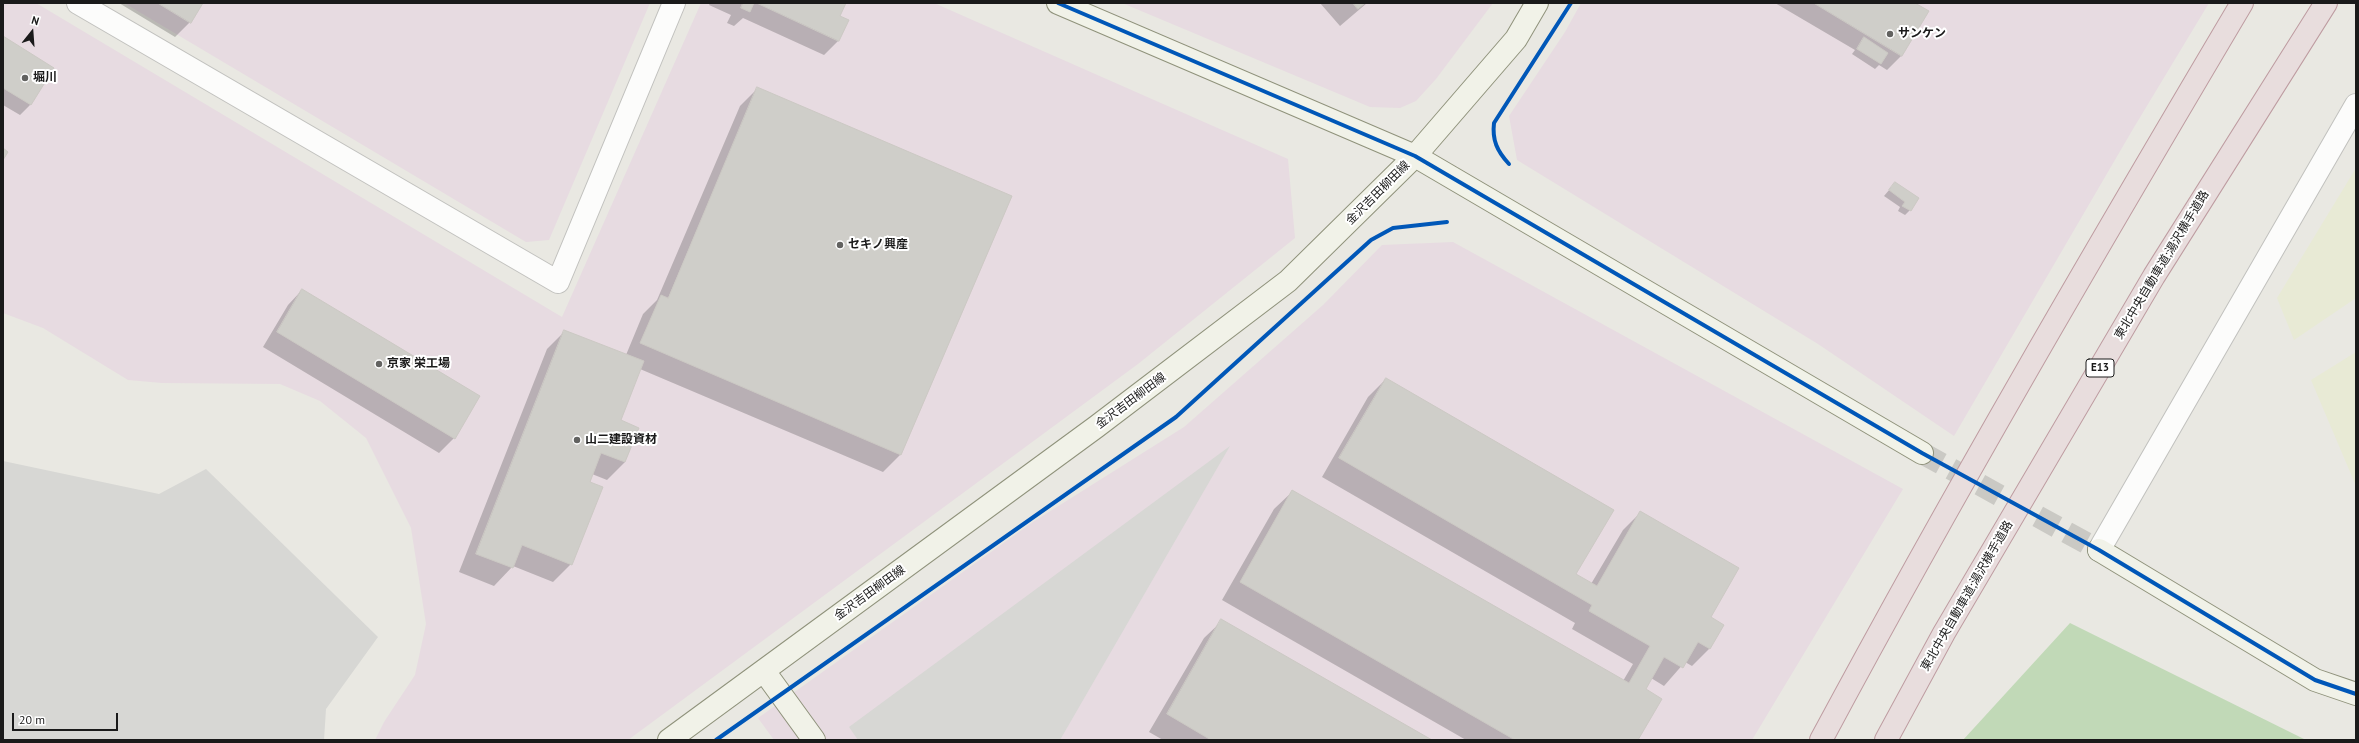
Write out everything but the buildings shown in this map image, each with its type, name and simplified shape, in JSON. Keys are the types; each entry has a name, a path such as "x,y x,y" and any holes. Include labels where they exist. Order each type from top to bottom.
{"highway":[{"path":"1821,740 1894,604 2090,260 2242,3"},
{"name":"東北中央自動車道;湯沢横手道路","path":"1886,740 1944,634 2154,276 2326,3"}],"street":[{"path":"78,3 558,282 674,3"},
{"path":"1058,3 1415,156 1922,453"},
{"name":"金沢吉田柳田線","path":"669,740 1096,427 1288,281 1415,156 1516,40 1537,3"},
{"path":"2356,105 2099,550 2315,680 2356,694"},
{"path":"764,671 814,740"}],"shaded area":[{"path":"3,3 36,3 562,317 701,3 934,3 1288,159 1295,238 1138,364 628,740 375,740 384,722 415,675 426,624 411,528 366,438 320,401 280,384 162,383 128,380 43,328 3,313"},
{"path":"124,3 650,3 549,240 526,242"},
{"path":"1122,3 1493,3 1436,79 1416,101 1400,108 1370,107"},
{"path":"1581,3 2209,3 2133,129 1954,436 1818,344 1517,160 1509,116 1565,32"},
{"path":"1453,242 1903,489 1752,740 774,740 758,718 1033,522 1184,427 1323,305 1382,245"},
{"path":"1230,446 1060,740 858,740 849,727"},
{"path":"3,461 159,494 206,469 378,637 326,709 324,740 3,740"}],"green space":[{"path":"2356,168 2356,298 2294,340 2277,298"},
{"path":"2356,352 2356,486 2311,380"},
{"path":"2070,623 2306,740 1963,740"}],"tunnel":[{"path":"1922,453 2099,550"}],"cycle path":[{"path":"1058,3 1415,156 1922,453 2099,550 2315,680 2356,694"},
{"path":"1509,164 1496,145 1494,123 1571,3"},
{"path":"716,740 1176,417 1371,240 1393,228 1447,222"}],"place":[{"name":"サンケン","path":"1890,34"},
{"name":"堀川","path":"25,78"},
{"name":"セキノ興産","path":"840,245"},
{"name":"京家 栄工場","path":"379,364"},
{"name":"山二建設資材","path":"577,440"}]}
